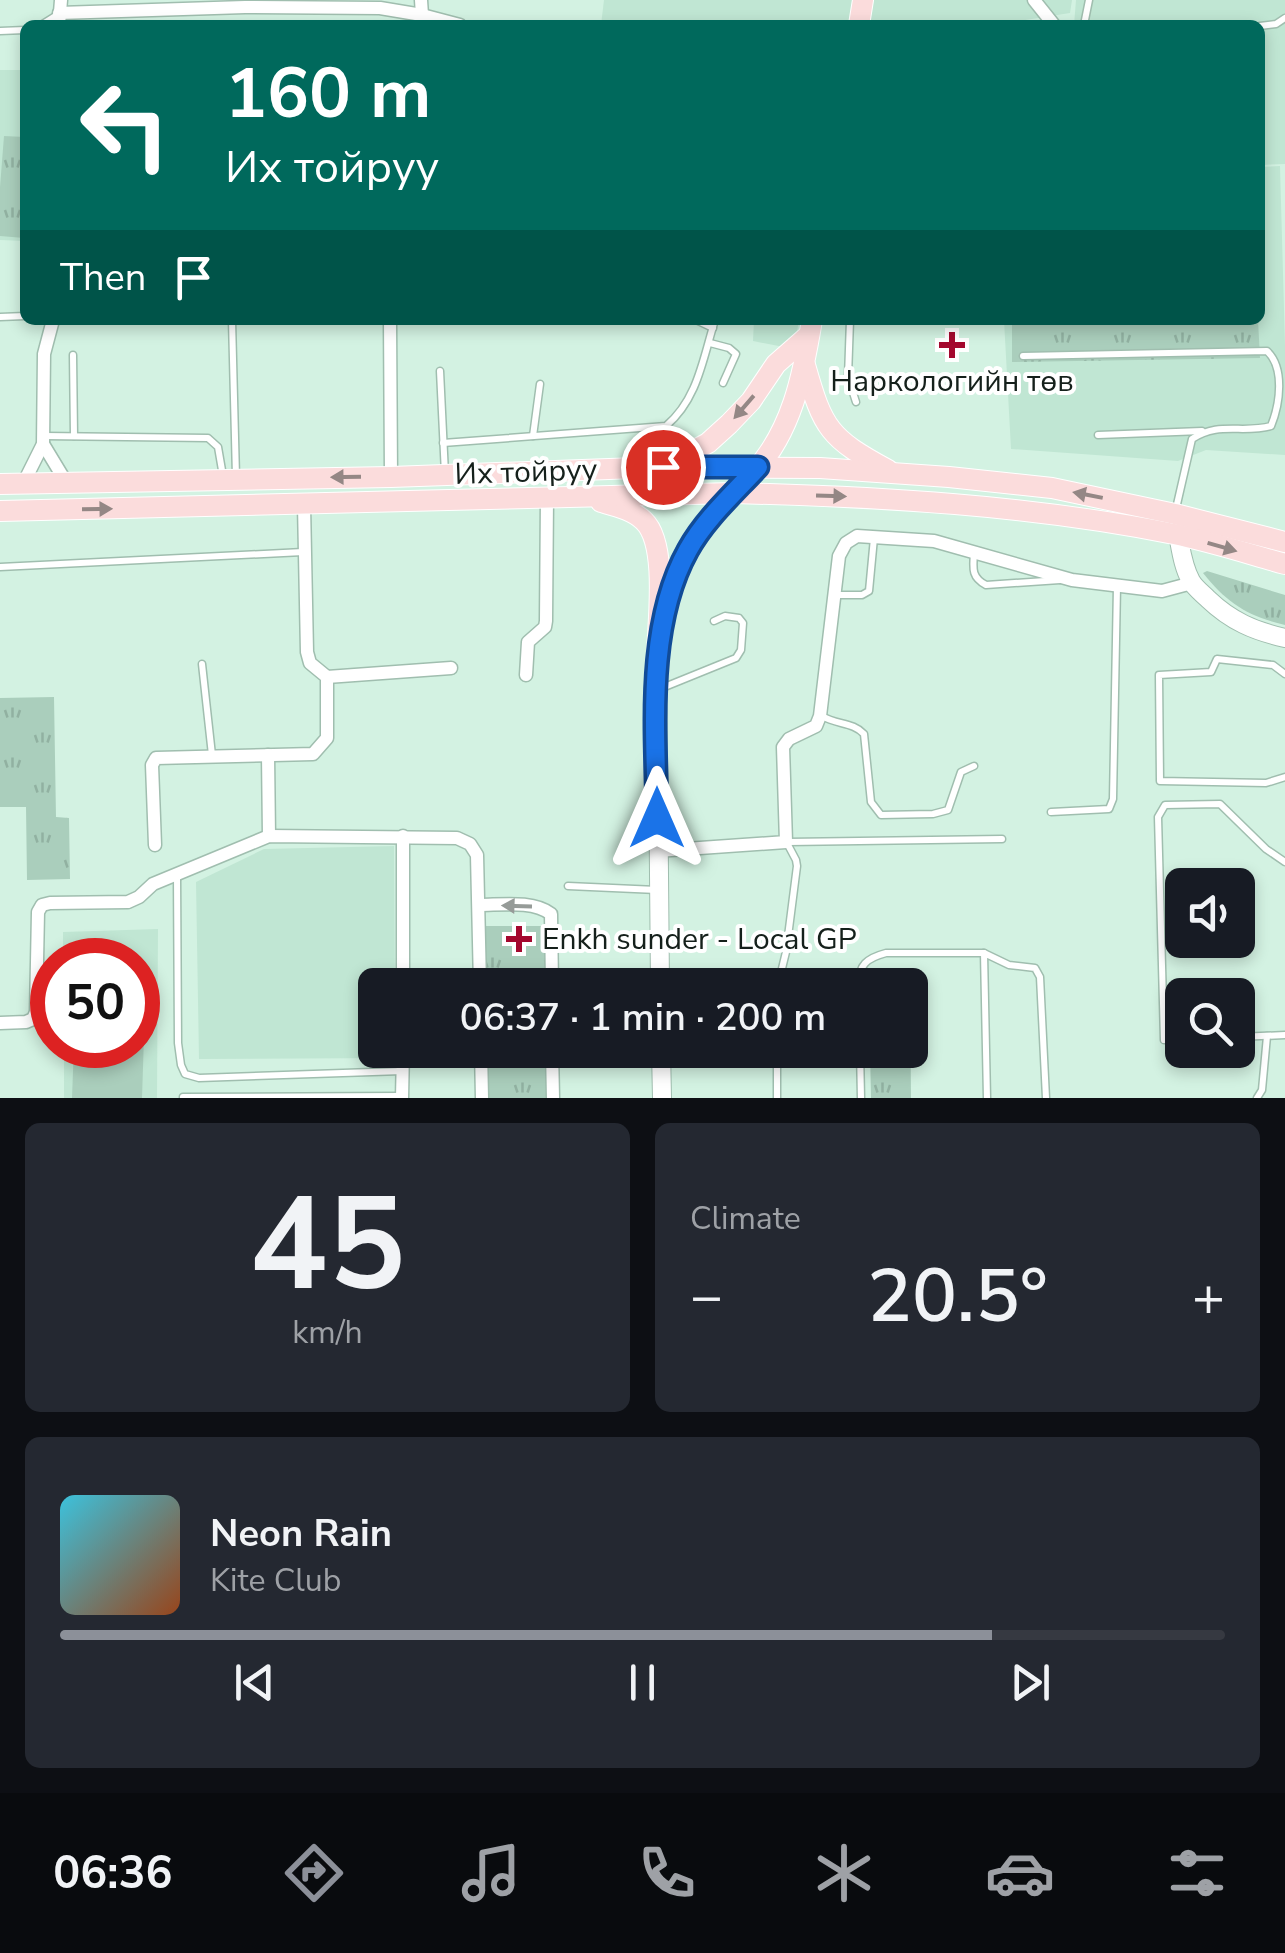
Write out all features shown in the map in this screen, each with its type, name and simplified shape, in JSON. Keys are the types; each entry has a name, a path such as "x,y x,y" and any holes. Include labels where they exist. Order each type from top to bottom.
{"main road":[{"path":"656,653 675,578 688,550 704,526 758,467 786,423 805,363 810,328"},
{"path":"663,467 708,443 729,424 810,328"},
{"path":"805,363 817,407 828,427 842,443 893,473"},
{"name":"Их тойруу","path":"0,484 663,467 893,473 1052,488 1176,524 1285,564"},
{"name":"Их тойруу","path":"0,511 734,493 944,502 1176,524 1285,542"},
{"path":"585,496 644,521 657,550 660,968"},
{"path":"1176,524 1192,584 1229,618 1250,629 1285,638"},
{"path":"661,1068 662,1098"}],"street":[{"path":"421,0 422,15"},
{"path":"1034,0 1050,20"},
{"path":"60,13 245,4 380,8 441,20"},
{"path":"24,484 43,440 44,354 52,325"},
{"path":"390,325 391,476"},
{"path":"43,440 66,482"},
{"path":"526,676 528,642 546,622 547,497"},
{"path":"304,505 310,664 327,677 451,668"},
{"path":"657,850 786,842 783,746 816,726 820,716 840,556 846,543 857,536 934,541 1072,580 1162,591 1192,584"},
{"path":"156,845 152,765 156,758 313,754 327,738 327,677"},
{"path":"268,756 269,836"},
{"path":"0,1023 26,1022 36,1012 38,912 42,905 128,902 153,884 269,836 457,838 470,844 477,855 480,968"},
{"path":"403,836 403,968"},
{"path":"479,905 530,906 544,908 551,914 552,968"},
{"path":"481,1068 482,1098"},
{"path":"552,1068 552,1098"},
{"path":"402,1071 402,1097"}],"lane":[{"path":"230,478 232,325"},
{"path":"443,443 666,426 682,412 714,325"},
{"path":"850,325 848,377 856,402"},
{"path":"710,343 730,348 736,354 723,383"},
{"path":"1022,356 1268,351 1276,358 1280,370 1271,426 1257,430 1218,428 1098,435"},
{"path":"72,355 74,436"},
{"path":"440,370 445,475"},
{"path":"533,436 540,384"},
{"path":"1176,524 1192,440 1204,431"},
{"path":"43,440 74,436 208,438 218,447 230,478"},
{"path":"835,595 862,595 868,591 874,538"},
{"path":"0,567 304,552"},
{"path":"974,552 972,573 986,585 1072,580"},
{"path":"1051,812 1110,809 1114,798 1117,585"},
{"path":"657,690 736,658 741,650 743,622 725,616 714,621"},
{"path":"1285,674 1273,665 1217,659 1211,672 1159,676 1160,781 1266,782 1285,776"},
{"path":"202,664 212,756"},
{"path":"820,716 856,726 864,734 871,802 881,814 933,814 948,810 961,772 974,766"},
{"path":"1165,1040 1158,818 1165,804 1220,804 1285,862"},
{"path":"786,842 1002,839"},
{"path":"782,968 796,866 786,842"},
{"path":"176,874 178,1043 185,1074 199,1078 402,1071"},
{"path":"568,886 658,890"},
{"path":"860,968 872,956 886,953 984,953 1009,965 1035,968 1040,977 1046,1098"},
{"path":"984,953 987,1098"},
{"path":"1255,1036 1285,1035"},
{"path":"1257,1098 1262,1090 1267,1036"},
{"path":"777,1068 777,1098"},
{"path":"860,1068 861,1098"},
{"path":"183,1097 402,1097"}],"shaded area":[{"path":"604,0 1072,0 1070,13 1026,20 602,20"},
{"path":"1076,0 1285,0 1285,164 1265,165 1265,20 1074,20"},
{"path":"0,70 20,70 20,241 0,240"},
{"path":"1280,166 1285,455 1206,450 1178,461 1011,449 1004,325 1265,325 1265,167"},
{"path":"754,325 798,325 794,349 753,341"},
{"path":"394,846 395,968 358,968 358,1058 199,1059 196,882 264,849"},
{"path":"158,929 158,938 63,938 63,932"},
{"path":"64,1068 157,1068 157,1098 64,1098"}],"green space":[{"path":"4,136 20,137 20,238 0,236"},
{"path":"1012,325 1258,325 1260,358 1012,362"},
{"path":"1203,573 1285,595 1285,625 1239,607"},
{"path":"54,697 56,817 69,818 70,879 27,880 26,807 0,807 0,698"},
{"path":"485,926 545,926 545,968 486,968"},
{"path":"73,1068 143,1068 142,1098 72,1098"},
{"path":"487,1068 546,1068 547,1098 487,1098"},
{"path":"870,1068 911,1068 911,1098 871,1098"}],"place":[{"name":"Наркологийн төв","path":"952,345"},
{"name":"Enkh sunder - Local GP","path":"519,939"}],"route":[{"path":"657,818 656,653 675,578 704,526 758,467 663,467"}]}
